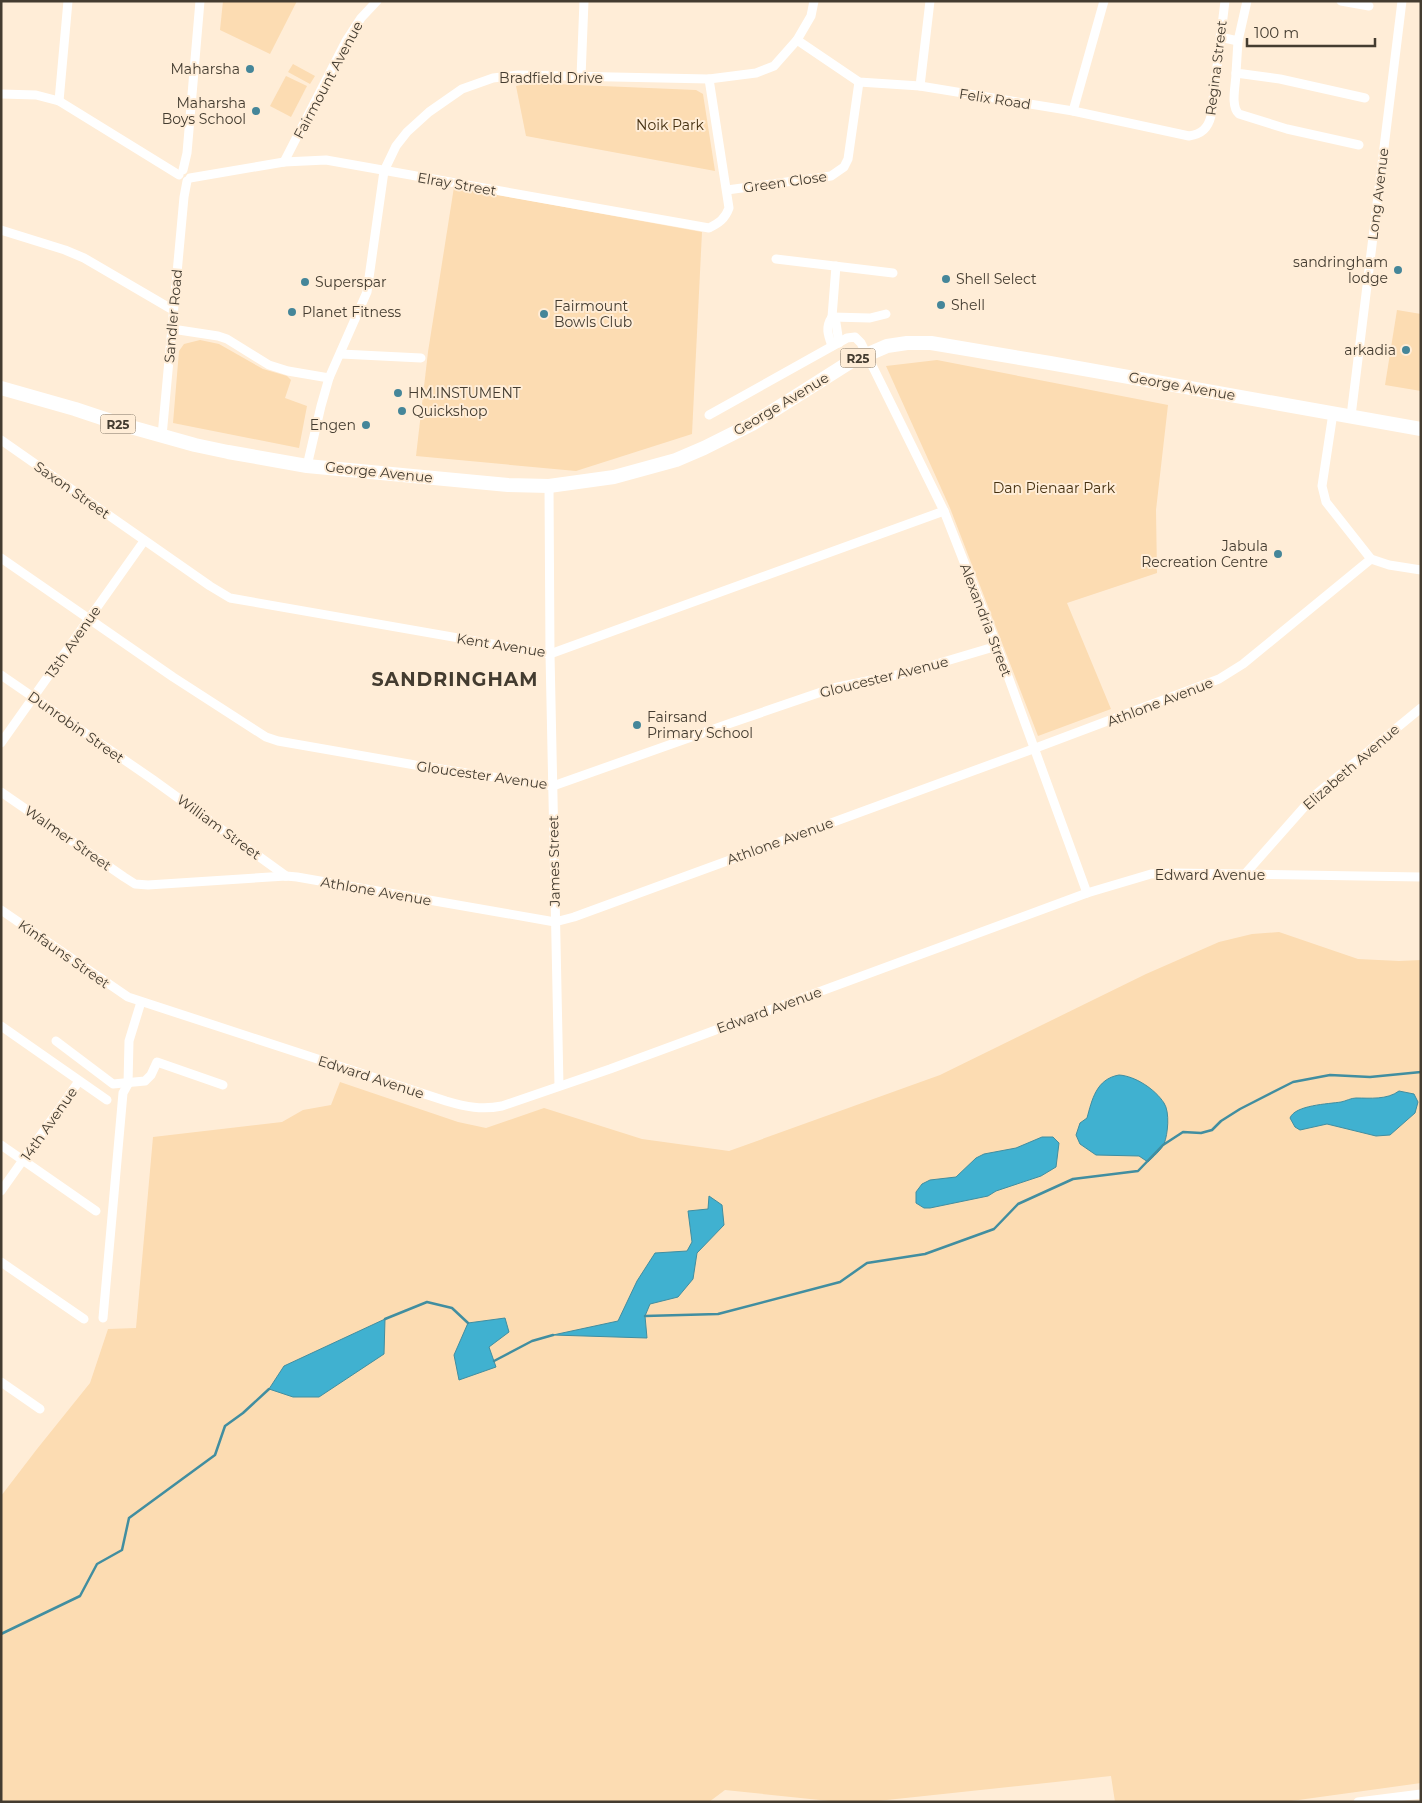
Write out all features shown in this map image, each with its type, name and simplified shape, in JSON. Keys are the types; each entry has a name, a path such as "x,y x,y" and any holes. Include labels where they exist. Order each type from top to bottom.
{"main road":[{"name":"George Avenue","path":"162,433 228,452 311,464 482,483 549,486 623,475 676,460 752,424 850,362 887,346 907,343 931,343 1421,429"},
{"name":"R25","path":"1,388 120,424 162,433"}],"street":[{"path":"59,101 68,1"},
{"name":"Sandler Road","path":"162,433 200,1"},
{"name":"Fairmount Avenue","path":"284,162 346,41 357,23 377,1"},
{"path":"581,77 584,1"},
{"name":"Bradfield Drive","path":"311,464 320,406 329,378 367,292 384,171 396,146 407,132 429,112 462,89 493,78 518,75 709,79 756,73 770,69 780,61 797,40 811,16 814,1"},
{"path":"920,86 930,1"},
{"path":"1072,111 1104,1"},
{"name":"Regina Street","path":"1202,132 1212,116 1225,1"},
{"path":"1247,1 1238,41 1234,105 1236,112 1287,129 1359,145"},
{"path":"1341,1 1369,6"},
{"name":"Long Avenue","path":"1351,416 1402,1"},
{"path":"1220,37 1238,41"},
{"path":"797,40 859,82"},
{"path":"1236,72 1280,79 1364,98"},
{"name":"Green Close","path":"709,79 729,208 720,222 709,228"},
{"name":"Felix Road","path":"859,82 920,86 1072,111 1189,136 1202,132"},
{"name":"Green Close","path":"727,190 831,176 839,172 848,159 859,82"},
{"path":"1,94 36,95 59,101 185,175"},
{"name":"Elray Street","path":"185,175 205,176 284,162 326,160 709,228"},
{"path":"1,230 65,250 84,258 173,310"},
{"path":"776,258 893,273"},
{"path":"709,415 836,344 827,332 828,322 832,317 836,266"},
{"path":"832,317 870,318 886,314"},
{"path":"172,329 218,336 227,339 269,365 288,371 329,378"},
{"name":"Alexandria Street","path":"836,344 847,338 855,338 861,343 944,511 997,646 1087,893"},
{"path":"341,354 421,358"},
{"path":"1333,413 1322,486 1323,495 1329,506 1371,559 1388,565 1421,570"},
{"name":"Saxon Street","path":"1,440 144,540"},
{"name":"James Street","path":"549,486 550,654 559,1086"},
{"name":"Kent Avenue","path":"144,540 230,598 550,654 944,511"},
{"name":"13th Avenue","path":"1,743 144,540"},
{"name":"Gloucester Avenue","path":"1,558 256,732 278,741 553,786 833,688 906,674 997,646"},
{"name":"Athlone Avenue","path":"135,884 148,885 286,876 555,922 574,917 1033,749 1227,676 1371,559"},
{"name":"Dunrobin Street","path":"1,675 152,779"},
{"name":"Elizabeth Avenue","path":"1245,874 1319,791 1421,708"},
{"name":"William Street","path":"152,779 286,876"},
{"name":"Walmer Street","path":"1,792 135,884"},
{"name":"Edward Avenue","path":"128,997 446,1102 488,1109 559,1086 1087,893 1151,874 1421,877"},
{"name":"Kinfauns Street","path":"1,910 128,997"},
{"path":"103,1318 123,1093 128,1084 129,1041 141,1002"},
{"path":"1,1026 107,1100"},
{"path":"56,1041 114,1084 128,1084 148,1080 156,1062 223,1085"},
{"name":"14th Avenue","path":"1,1191 79,1081"},
{"path":"1,1145 96,1211"},
{"path":"1,1262 84,1319"},
{"path":"1,1382 40,1409"},
{"path":"1358,1802 1421,1794"}],"green space":[{"path":"223,1 297,1 270,54 220,30"},
{"path":"293,64 315,76 310,84 288,72"},
{"path":"286,76 307,86 291,117 270,106"},
{"name":"Noik Park","path":"531,83 696,90 703,94 715,171 526,136 516,86"},
{"path":"454,187 702,232 692,434 576,471 416,456 428,352"},
{"name":"arkadia","path":"1397,310 1421,314 1421,391 1385,385"},
{"path":"200,340 219,344 263,369 287,376 291,380 285,398 307,406 299,448 173,423 179,351 184,344"},
{"name":"Dan Pienaar Park","path":"937,360 1168,405 1156,510 1157,573 1067,603 1111,709 1038,736 950,508 886,366"},
{"path":"1279,932 1358,959 1421,960 1421,1783 1284,1802 1115,1802 1111,1776 868,1802 839,1802 725,1790 709,1802 1,1802 1,1496 90,1383 108,1329 136,1328 153,1137 282,1122 303,1110 331,1105 340,1082 458,1122 486,1128 544,1108 642,1139 729,1151 940,1075 1146,974 1219,942 1252,934"}],"water":[{"path":"1119,1075 1132,1078 1144,1084 1160,1098 1166,1107 1168,1123 1164,1144 1148,1162 1139,1156 1096,1155 1080,1144 1076,1135 1080,1123 1087,1118 1096,1091 1105,1081"},
{"path":"1399,1091 1414,1094 1418,1102 1415,1113 1390,1135 1376,1136 1327,1124 1300,1130 1295,1127 1290,1118 1298,1110 1305,1108 1354,1098 1384,1097"},
{"path":"1042,1137 1053,1137 1059,1143 1056,1167 1041,1176 996,1191 988,1196 930,1208 924,1208 916,1203 916,1192 922,1184 930,1180 956,1177 976,1158 984,1154 1016,1148"},
{"path":"709,1196 722,1205 724,1225 697,1253 693,1279 678,1297 650,1304 645,1316 647,1338 553,1335 618,1321 637,1281 655,1253 687,1251 692,1242 688,1211 708,1209"},
{"path":"505,1318 509,1332 489,1347 496,1367 459,1380 454,1355 468,1323"},
{"path":"385,1319 384,1354 319,1397 293,1397 269,1389 284,1366"}],"waterway":[{"path":"645,1316 718,1314 840,1282 867,1263 925,1254 994,1229 1018,1204 1073,1179 1138,1171 1163,1145 1183,1132 1201,1133 1212,1130 1221,1121 1240,1109 1293,1082 1330,1075 1370,1077 1421,1072"},
{"path":"385,1319 427,1302 452,1308 468,1323"},
{"path":"494,1361 532,1341 553,1335"},
{"path":"1,1634 80,1596 97,1564 122,1550 129,1518 215,1455 225,1426 243,1413 269,1389"}],"place":[{"name":"Maharsha","path":"250,69"},
{"name":"Maharsha Boys School","path":"256,111"},
{"name":"sandringham lodge","path":"1398,270"},
{"name":"Shell Select","path":"946,279"},
{"name":"Superspar","path":"305,282"},
{"name":"Shell","path":"941,305"},
{"name":"Planet Fitness","path":"292,312"},
{"name":"Fairmount Bowls Club","path":"544,314"},
{"name":"arkadia","path":"1406,350"},
{"name":"HM.INSTUMENT","path":"398,393"},
{"name":"Quickshop","path":"402,411"},
{"name":"Engen","path":"366,425"},
{"name":"Jabula Recreation Centre","path":"1278,554"},
{"name":"Fairsand Primary School","path":"637,725"}],"district":[{"name":"SANDRINGHAM","path":"455,679"}]}
